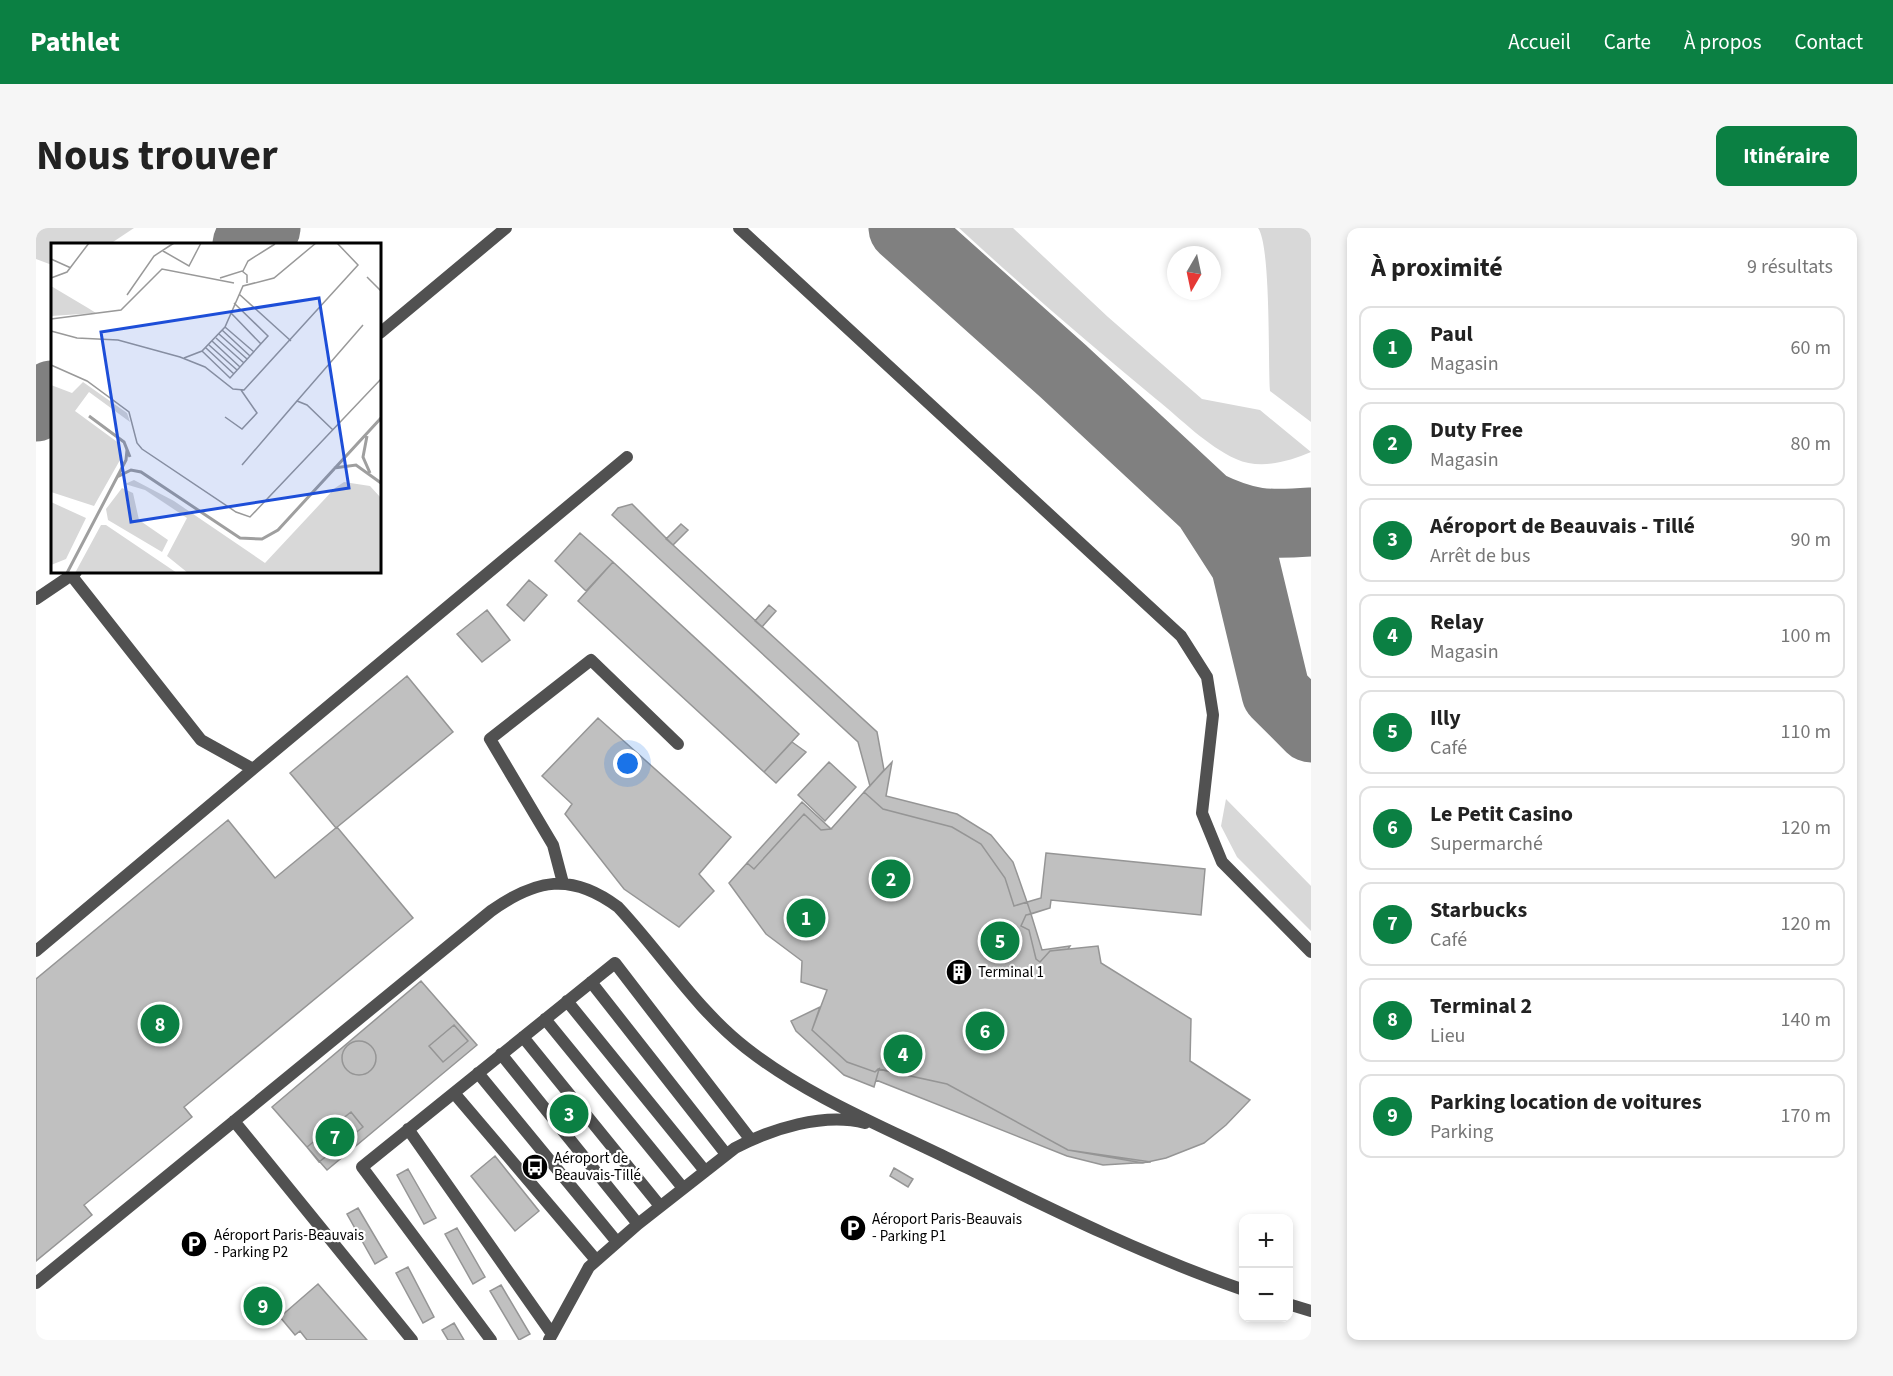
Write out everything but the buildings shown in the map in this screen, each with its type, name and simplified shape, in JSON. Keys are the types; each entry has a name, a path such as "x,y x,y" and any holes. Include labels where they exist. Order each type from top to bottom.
{"lane":[{"path":"381,332 506,228"},
{"path":"739,228 1181,636 1207,677 1213,715 1202,813 1222,862 1311,952"},
{"path":"36,951 627,457"},
{"path":"36,598 73,573 201,740 253,769"},
{"path":"563,883 553,845 490,739 591,660 678,744"},
{"path":"36,1283 491,911 534,886 563,883 593,892 618,908 691,996 746,1048 809,1090 1111,1238 1239,1288"},
{"path":"490,1340 362,1167 615,963 750,1140"},
{"path":"591,982 726,1154"},
{"path":"567,1001 705,1171"},
{"path":"545,1019 683,1188"},
{"path":"523,1037 660,1206"},
{"path":"501,1054 638,1224"},
{"path":"478,1073 617,1242"},
{"path":"454,1093 597,1260"},
{"path":"234,1121 412,1340"},
{"path":"408,1129 551,1337 581,1279 597,1260 726,1154 750,1140 817,1121 861,1121 884,1128"},
{"path":"1293,1306 1311,1311"}],"shaded area":[{"path":"36,228 134,228 112,243 51,243 51,265 36,259"},
{"path":"959,228 1013,228 1108,317 1202,399 1260,410 1311,452 1283,462 1264,464 1245,462 1225,454 1194,432 1081,336"},
{"path":"1258,228 1311,228 1311,422 1270,391 1267,279 1262,239"},
{"path":"1226,799 1311,886 1311,931 1237,857 1221,826"}],"taxiway":[{"path":"248,243 266,228"},
{"path":"903,228 1063,371 1207,505 1234,517 1258,522 1311,522"},
{"path":"36,407 51,396"},
{"path":"1207,505 1245,564 1276,693 1311,728"}],"place":[{"name":"Duty Free","path":"891,879"},
{"name":"Paul","path":"806,918"},
{"name":"Illy","path":"1000,941"},
{"name":"Terminal 1","path":"959,972"},
{"name":"Terminal 2","path":"160,1024"},
{"name":"Le Petit Casino","path":"985,1031"},
{"name":"Relay","path":"903,1054"},
{"name":"Aéroport de Beauvais - Tillé","path":"569,1114"},
{"name":"Starbucks","path":"335,1137"},
{"name":"Aéroport de Beauvais-Tillé","path":"535,1167"},
{"name":"Aéroport Paris-Beauvais - Parking P1","path":"853,1228"},
{"name":"Aéroport Paris-Beauvais - Parking P2","path":"194,1244"},
{"name":"Parking location de voitures","path":"263,1306"}]}
